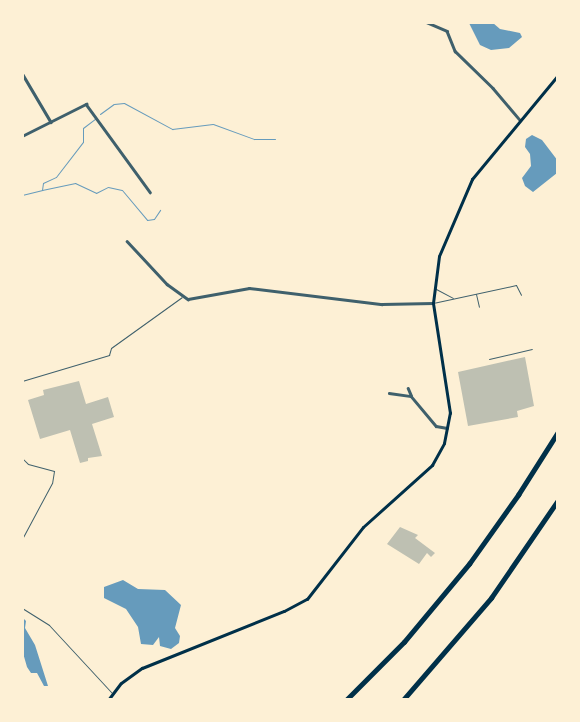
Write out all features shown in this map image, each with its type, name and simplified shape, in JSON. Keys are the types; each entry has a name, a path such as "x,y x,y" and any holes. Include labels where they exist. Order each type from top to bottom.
{"highway":[{"path":"346,700 404,642 469,564 518,496 558,432"},
{"path":"403,700 491,598 558,500"}],"main road":[{"path":"108,700 112,694 142,668 284,612 307,599 363,527 432,465 448,428 449,401 432,303 439,256 465,190 558,75"}],"street":[{"path":"426,22 447,31 455,52 494,88 520,121"},
{"path":"22,73 51,122"},
{"path":"22,136 86,104 150,192"},
{"path":"127,241 182,297 195,300 249,288 382,304 432,303"},
{"path":"408,389 411,396 436,426 448,428"},
{"path":"389,393 411,396"}],"lane":[{"path":"432,303 516,285 521,295"},
{"path":"434,286 440,294 454,298"},
{"path":"476,293 479,307"},
{"path":"22,381 109,355 111,348 182,297"},
{"path":"488,359 532,350"},
{"path":"22,458 28,464 54,471 52,483 22,539"},
{"path":"22,608 49,625 112,694"}],"water":[{"path":"469,23 493,23 500,29 520,33 522,37 509,48 491,50 480,45"},
{"path":"532,135 542,140 558,161 557,173 533,192 525,186 522,178 531,166 530,154 525,147 526,139"},
{"path":"123,580 138,589 165,590 181,605 175,628 180,636 179,643 171,649 160,646 159,637 153,645 141,644 138,627 126,609 104,598 104,587"},
{"path":"22,617 26,621 25,628 35,645 48,686 44,686 37,673 31,673 27,667 23,653"}],"building":[{"path":"525,357 534,406 517,411 518,417 468,426 458,372"},
{"path":"79,381 86,404 108,397 114,417 92,424 102,456 88,458 88,461 80,463 70,430 40,439 28,400 44,395 43,390"},
{"path":"400,527 418,535 415,538 435,553 431,557 427,553 419,564 387,544"}],"waterway":[{"path":"100,114 114,104 124,103 172,129 213,124 254,139 275,139"},
{"path":"22,195 42,190 43,183 56,177 83,142 83,128 95,119"},
{"path":"42,190 75,183 96,193 108,187 122,190 147,220 154,219 160,210"}]}
